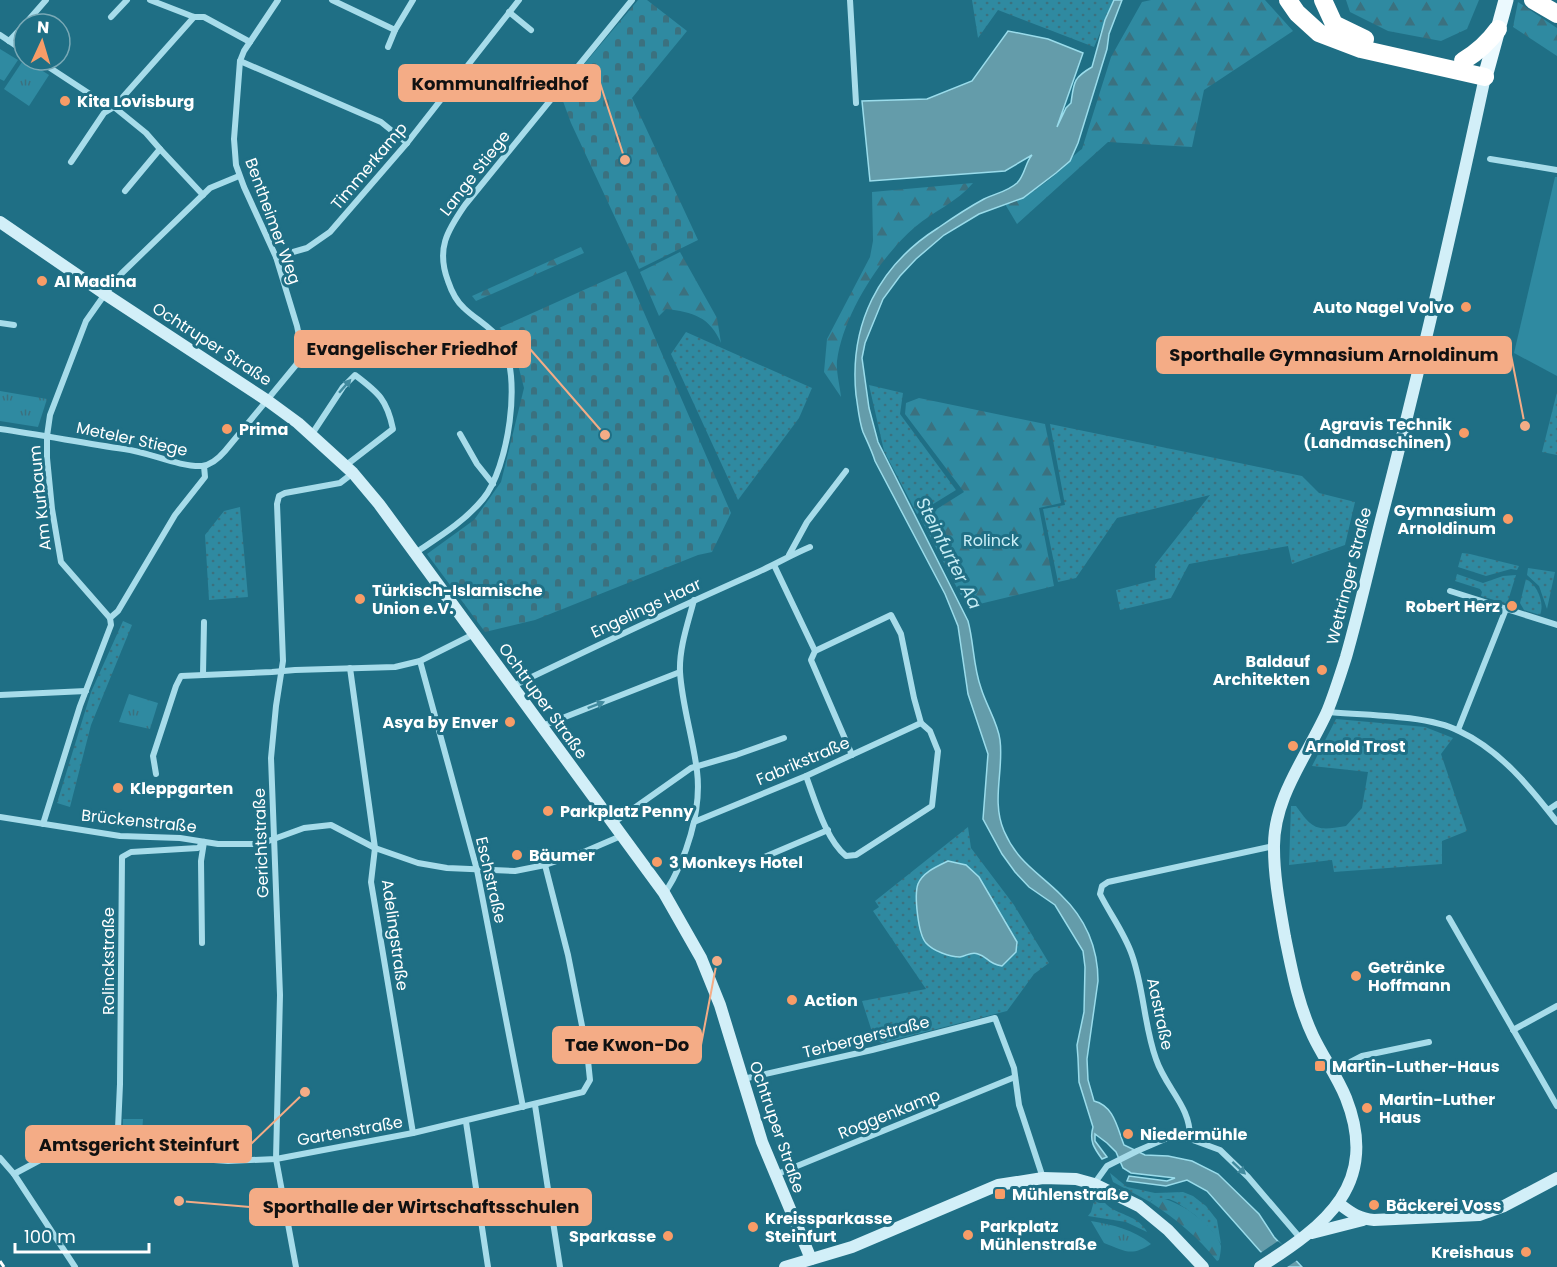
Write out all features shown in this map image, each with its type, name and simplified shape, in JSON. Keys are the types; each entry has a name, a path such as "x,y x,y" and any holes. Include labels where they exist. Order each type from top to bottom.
{"highway":[{"path":"1288,0 1296,13 1319,33 1361,49 1485,77"},
{"path":"1323,0 1334,24 1362,38 1463,61 1477,66 1485,77"},
{"path":"1533,0 1557,14"},
{"path":"1550,0 1557,4"},
{"path":"1463,61 1489,42 1498,29"}],"main road":[{"path":"1485,77 1506,0"},
{"name":"Wettringer Straße","path":"1306,1237 1338,1203 1347,1189 1353,1173 1356,1140 1349,1107 1313,1036 1296,992 1279,904 1274,846 1276,826 1285,794 1327,712 1345,660 1364,592 1431,316 1485,77"},
{"name":"Ochtruper Straße","path":"0,222 268,401 312,434 349,470 379,504 664,893 701,958 720,1005 762,1142 811,1259"},
{"path":"785,1267 852,1247 998,1185 1043,1178 1076,1179 1094,1184 1139,1206 1168,1230 1203,1267"},
{"path":"1261,1266 1306,1237 1363,1220 1479,1215 1504,1206 1557,1178"},
{"path":"1338,1203 1352,1215 1363,1220"}],"street":[{"path":"35,12 46,0"},
{"path":"111,17 127,0"},
{"path":"150,0 194,18 204,17 250,42"},
{"name":"Bentheimer Weg","path":"268,401 296,365 302,351 302,343 276,257 239,176 234,153 234,139 240,61 278,0"},
{"path":"332,0 395,30"},
{"path":"388,47 395,30 413,0"},
{"name":"Timmerkamp","path":"276,257 307,248 330,232 407,143 519,0"},
{"name":"Lange Stiege","path":"415,553 465,519 493,484 512,409 511,366 501,341 496,334 461,306 452,291 441,258 442,247 451,225 465,205 632,0"},
{"path":"850,0 856,103"},
{"path":"509,12 531,30"},
{"path":"71,162 104,113 114,107 194,18"},
{"path":"0,35 12,43"},
{"path":"9,41 12,38"},
{"path":"240,61 381,122 407,143"},
{"path":"56,72 102,102 114,107 146,133 203,195"},
{"path":"125,191 160,149"},
{"path":"1490,159 1557,170"},
{"name":"Am Kurbaum","path":"110,618 61,562 52,509 47,436 50,414 86,321 105,294 122,273 210,188 239,176"},
{"path":"0,323 14,326"},
{"path":"312,434 343,387 355,375 378,393 389,412 393,429 349,470"},
{"name":"Meteler Stiege","path":"0,429 111,449 124,449 204,466 217,459 225,451 268,401"},
{"path":"460,434 477,464 493,484"},
{"path":"43,824 86,691 111,625 110,618 118,611 175,515 205,477 204,466"},
{"name":"Gerichtstraße","path":"296,1267 276,1159 280,995 271,758 276,706 283,671 277,504 279,496 285,493 339,483 349,470"},
{"name":"Engelings Haar","path":"789,555 807,522 846,471"},
{"name":"Engelings Haar","path":"513,686 694,600 774,565 789,555 810,548"},
{"path":"774,565 815,651"},
{"path":"1450,591 1557,625"},
{"path":"664,893 675,877 694,822 696,767 680,672 682,646 694,600"},
{"path":"1458,730 1506,609"},
{"path":"806,776 828,830 839,850 846,856 856,855 932,806 938,751 930,731 921,723 901,634 891,615 815,651 811,660 852,755"},
{"path":"203,674 204,622"},
{"path":"156,774 153,756 181,676 396,667 420,661 474,634"},
{"name":"Eschstraße","path":"420,661 477,870 523,1107"},
{"name":"Adelingstraße","path":"350,668 375,848 371,882 413,1133"},
{"path":"542,726 680,672"},
{"path":"0,695 86,691"},
{"path":"1327,712 1430,721 1458,730 1499,758 1557,822"},
{"name":"Fabrikstraße","path":"694,822 806,776 921,723"},
{"path":"613,823 691,768 784,738"},
{"path":"1548,810 1557,804"},
{"name":"Brückenstraße","path":"0,817 120,836 180,838 218,844 260,844 304,828 331,825 375,848 417,862 447,868 477,870 515,871 545,865 621,836"},
{"path":"762,858 828,830"},
{"path":"202,944 201,861 204,842"},
{"name":"Rolinckstraße","path":"117,1151 120,1084 122,857 131,852 198,848 204,842"},
{"name":"Aastraße","path":"1190,1138 1186,1111 1167,1084 1156,1060 1132,954 1100,894 1102,886 1108,882 1274,846"},
{"name":"Gartenstraße","path":"117,1151 228,1161 276,1159 466,1122 583,1092 590,1080 588,1051 568,955 545,865"},
{"path":"1449,918 1557,1106"},
{"path":"1514,1030 1557,1006"},
{"name":"Terbergerstraße","path":"743,1079 872,1050 995,1018 1014,1068 1015,1077"},
{"path":"1332,1071 1362,1056 1429,1042"},
{"path":"1015,1077 1019,1105 1043,1178"},
{"name":"Roggenkamp","path":"774,1175 1015,1077"},
{"path":"535,1105 560,1267"},
{"path":"466,1122 488,1267"},
{"path":"1094,1184 1107,1166 1137,1151 1165,1139 1190,1138 1220,1150 1306,1237"},
{"path":"17,1173 70,1144"},
{"path":"0,1158 17,1173 75,1267"}],"green space":[{"path":"638,0 647,0 687,31 632,98 698,240 639,269 571,123 560,93"},
{"path":"972,0 1114,0 1094,47 998,10 978,38"},
{"path":"1151,0 1265,0 1293,31 1204,90 1192,147 1108,142 1017,224 1005,204 1021,198 1042,185 1082,149 1111,57 1142,2"},
{"path":"1346,0 1479,0 1467,29 1441,41 1388,31 1350,12"},
{"path":"1518,2 1557,28 1557,56 1513,27"},
{"path":"0,49 12,56 12,69 4,81 0,79"},
{"path":"15,72 44,72 49,75 29,106 4,89"},
{"path":"1555,177 1557,177 1557,376 1514,353"},
{"path":"973,183 960,196 922,221 902,239 865,288 847,325 837,361 841,397 824,372 827,339 870,257 873,241 872,192"},
{"path":"581,247 584,253 476,301 472,296"},
{"path":"680,252 717,318 721,343 712,327 700,317 666,309 659,316 640,272"},
{"path":"626,271 731,513 712,552 698,555 535,620 485,632 427,554 474,520 501,482 524,388 509,330 503,331 499,328"},
{"path":"686,332 812,388 799,418 738,500 671,354"},
{"name":"Rolinck","path":"869,385 903,393 900,414 956,490 917,514 884,451"},
{"path":"0,391 47,399 38,427 0,421"},
{"path":"1557,392 1557,455 1542,452"},
{"name":"Rolinck","path":"919,398 1045,424 1061,503 1039,508 1054,586 967,607 921,519 964,492 905,414 906,403"},
{"name":"Rolinck","path":"1050,424 1302,476 1319,493 1355,502 1345,545 1292,564 1288,546 1189,564 1171,598 1120,610 1116,590 1155,580 1155,565 1210,495 1117,518 1076,578 1058,582 1043,509 1065,505"},
{"path":"240,507 248,597 209,600 205,535 224,511"},
{"path":"1462,553 1519,566 1517,570 1511,569 1486,576 1458,567"},
{"path":"1528,568 1555,572 1547,609 1539,586 1527,575"},
{"path":"1457,574 1483,583 1503,576 1516,575 1507,604 1481,596 1480,589 1455,581"},
{"path":"1526,579 1534,585 1539,594 1540,615 1524,610 1520,603"},
{"path":"123,621 132,625 91,725 70,807 57,803 91,692"},
{"path":"129,694 158,703 150,729 119,722"},
{"path":"1336,719 1425,727 1453,738 1441,754 1467,831 1442,841 1442,864 1334,872 1332,860 1289,865 1291,806 1296,806 1307,820 1316,827 1322,828 1346,826 1362,808 1368,772 1312,766"},
{"path":"968,827 971,848 1014,905 1049,963 1034,974 1007,1011 882,1043 874,1038 862,1001 926,989 873,911 879,907 875,901"},
{"path":"123,1119 143,1119 142,1133 147,1134 147,1149 123,1146"},
{"path":"1110,1173 1127,1187 1155,1193 1183,1192 1193,1196 1206,1206 1217,1220 1221,1244 1212,1231 1195,1215 1176,1202 1169,1199 1150,1202 1113,1182"},
{"path":"1095,1197 1136,1220 1147,1232 1126,1222 1088,1216"},
{"path":"1155,1198 1184,1207 1204,1222 1218,1238 1221,1246 1219,1260 1217,1261 1186,1229 1150,1202"},
{"path":"1091,1221 1130,1231 1151,1244 1133,1252 1117,1248 1104,1243"}],"shaded area":[{"path":"1114,0 1122,0 1109,34 1107,49 1078,143 1070,161 1023,198 979,214 944,235 900,276 883,299 865,343 862,358 869,408 878,442 968,621 978,680 1000,740 998,808 1004,831 1022,859 1077,913 1093,945 1098,981 1087,1059 1088,1080 1094,1101 1106,1107 1110,1112 1124,1145 1145,1155 1168,1156 1192,1161 1218,1174 1259,1214 1274,1237 1302,1267 1278,1267 1260,1251 1207,1191 1187,1180 1166,1186 1127,1181 1129,1176 1167,1181 1175,1178 1131,1173 1123,1168 1116,1152 1095,1134 1095,1141 1107,1157 1102,1159 1095,1148 1092,1140 1093,1127 1079,1082 1077,1045 1084,1012 1083,951 1055,905 1029,887 1015,872 1002,854 983,819 988,754 968,694 958,626 945,594 875,461 863,432 856,395 857,345 863,321 884,279 917,243 979,202 1017,183 1032,155 1005,171 870,181 862,101 927,99 972,81 1008,31 1048,39 1083,53 1057,127 1071,103 1076,81 1081,74 1092,67 1105,20"},
{"path":"948,861 966,865 979,877 1017,942 1016,952 1002,966 976,953 960,957 942,953 929,946 923,938 916,897 918,884 927,873"}],"pier":[{"path":"1278,1241 1299,1259 1287,1267 1274,1267 1259,1254"}],"railway":[{"path":"0,1261 4,1267"}],"place":[{"name":"Kita Lovisburg","path":"65,101"},
{"name":"Kommunalfriedhof","path":"625,160"},
{"name":"Al Madina","path":"42,281"},
{"name":"Auto Nagel Volvo","path":"1466,307"},
{"name":"Sporthalle Gymnasium Arnoldinum","path":"1525,426"},
{"name":"Prima","path":"227,429"},
{"name":"Agravis Technik (Landmaschinen)","path":"1464,433"},
{"name":"Evangelischer Friedhof","path":"605,435"},
{"name":"Gymnasium Arnoldinum","path":"1508,519"},
{"name":"Türkisch-Islamische Union e.V.","path":"360,599"},
{"name":"Robert Herz","path":"1512,606"},
{"name":"Baldauf Architekten","path":"1322,670"},
{"name":"Asya by Enver","path":"510,722"},
{"name":"Arnold Trost","path":"1293,746"},
{"name":"Kleppgarten","path":"118,788"},
{"name":"Parkplatz Penny","path":"548,811"},
{"name":"Bäumer","path":"517,855"},
{"name":"3 Monkeys Hotel","path":"657,862"},
{"name":"Tae Kwon-Do","path":"717,961"},
{"name":"Getränke Hoffmann","path":"1356,976"},
{"name":"Action","path":"792,1000"},
{"name":"Martin-Luther-Haus","path":"1320,1066"},
{"name":"Amtsgericht Steinfurt","path":"305,1092"},
{"name":"Martin-Luther Haus","path":"1367,1108"},
{"name":"Niedermühle","path":"1128,1134"},
{"name":"Mühlenstraße","path":"1000,1194"},
{"name":"Sporthalle der Wirtschaftsschulen","path":"179,1201"},
{"name":"Bäckerei Voss","path":"1374,1205"},
{"name":"Kreissparkasse Steinfurt","path":"753,1227"},
{"name":"Parkplatz Mühlenstraße","path":"968,1235"},
{"name":"Sparkasse","path":"668,1236"},
{"name":"Kreishaus","path":"1526,1252"}],"water label":[{"name":"Steinfurter Aa","path":"949,553"}]}
